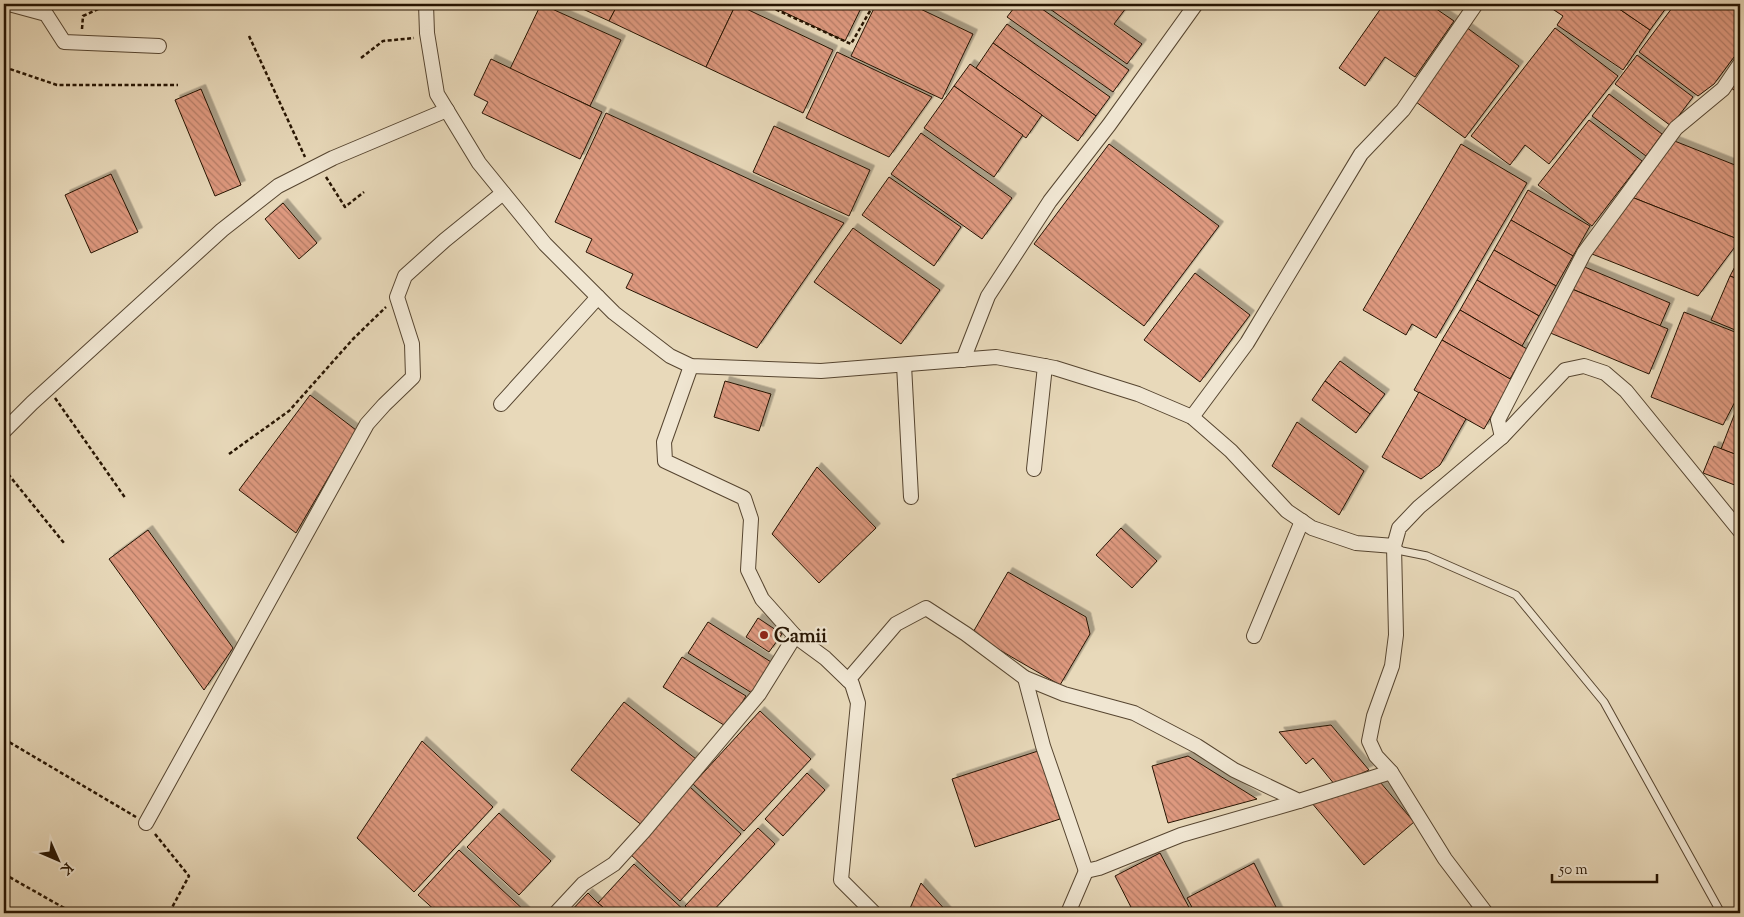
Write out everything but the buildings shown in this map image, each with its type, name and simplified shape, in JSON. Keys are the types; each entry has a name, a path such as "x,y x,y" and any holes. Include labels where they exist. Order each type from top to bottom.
{"street":[{"path":"10,4 46,14 64,42 159,46"},
{"path":"426,4 428,37 437,94 479,163 545,244 614,313 670,356 691,366 821,371 996,357 1055,368 1138,394 1192,417 1231,451 1287,511 1312,528 1356,543 1394,546"},
{"path":"963,360 988,296 998,280 1050,201 1109,125 1196,4"},
{"path":"1192,417 1247,343 1361,154 1403,110 1476,4"},
{"path":"1502,437 1498,420 1584,254 1676,128 1723,89 1740,64"},
{"path":"4,432 48,389 222,230 278,186 315,167 447,110"},
{"path":"146,823 367,424 413,377 412,344 397,297 405,276 445,240 503,193"},
{"path":"500,404 598,297"},
{"path":"904,365 911,497"},
{"path":"691,366 664,442 665,461 744,498 751,520 748,570 762,599 795,636 825,658 852,684 858,703 842,880 874,913"},
{"path":"1034,469 1045,366"},
{"path":"1486,913 1445,859 1391,772 1376,756 1369,741 1374,716 1392,666 1396,635 1394,546 1399,528 1419,507 1502,437 1565,370 1584,366 1605,372 1626,391 1740,531"},
{"path":"1254,636 1302,521"},
{"path":"848,680 896,624 926,608 966,634 1025,678 1064,694 1134,713 1197,746 1234,770 1299,801"},
{"path":"556,913 583,884 614,864 644,831 760,694 795,636"},
{"path":"1025,678 1044,746 1086,871 1068,913"},
{"path":"1086,871 1099,868 1181,835 1391,772"}],"lane":[{"path":"1394,546 1402,551 1427,556 1516,595 1604,702 1721,913"}],"path":[{"path":"81,43 83,16 109,4"},
{"path":"764,4 851,44 874,4"},
{"path":"249,36 315,167 345,207 364,192"},
{"path":"361,58 383,41 428,37"},
{"path":"4,67 57,84 178,85"},
{"path":"229,454 289,411 353,339 397,297"},
{"path":"48,389 126,499"},
{"path":"4,469 64,543"},
{"path":"4,739 146,823 189,876 169,913"},
{"path":"4,874 73,913"}],"place":[{"name":"Camii","path":"764,635"}]}
